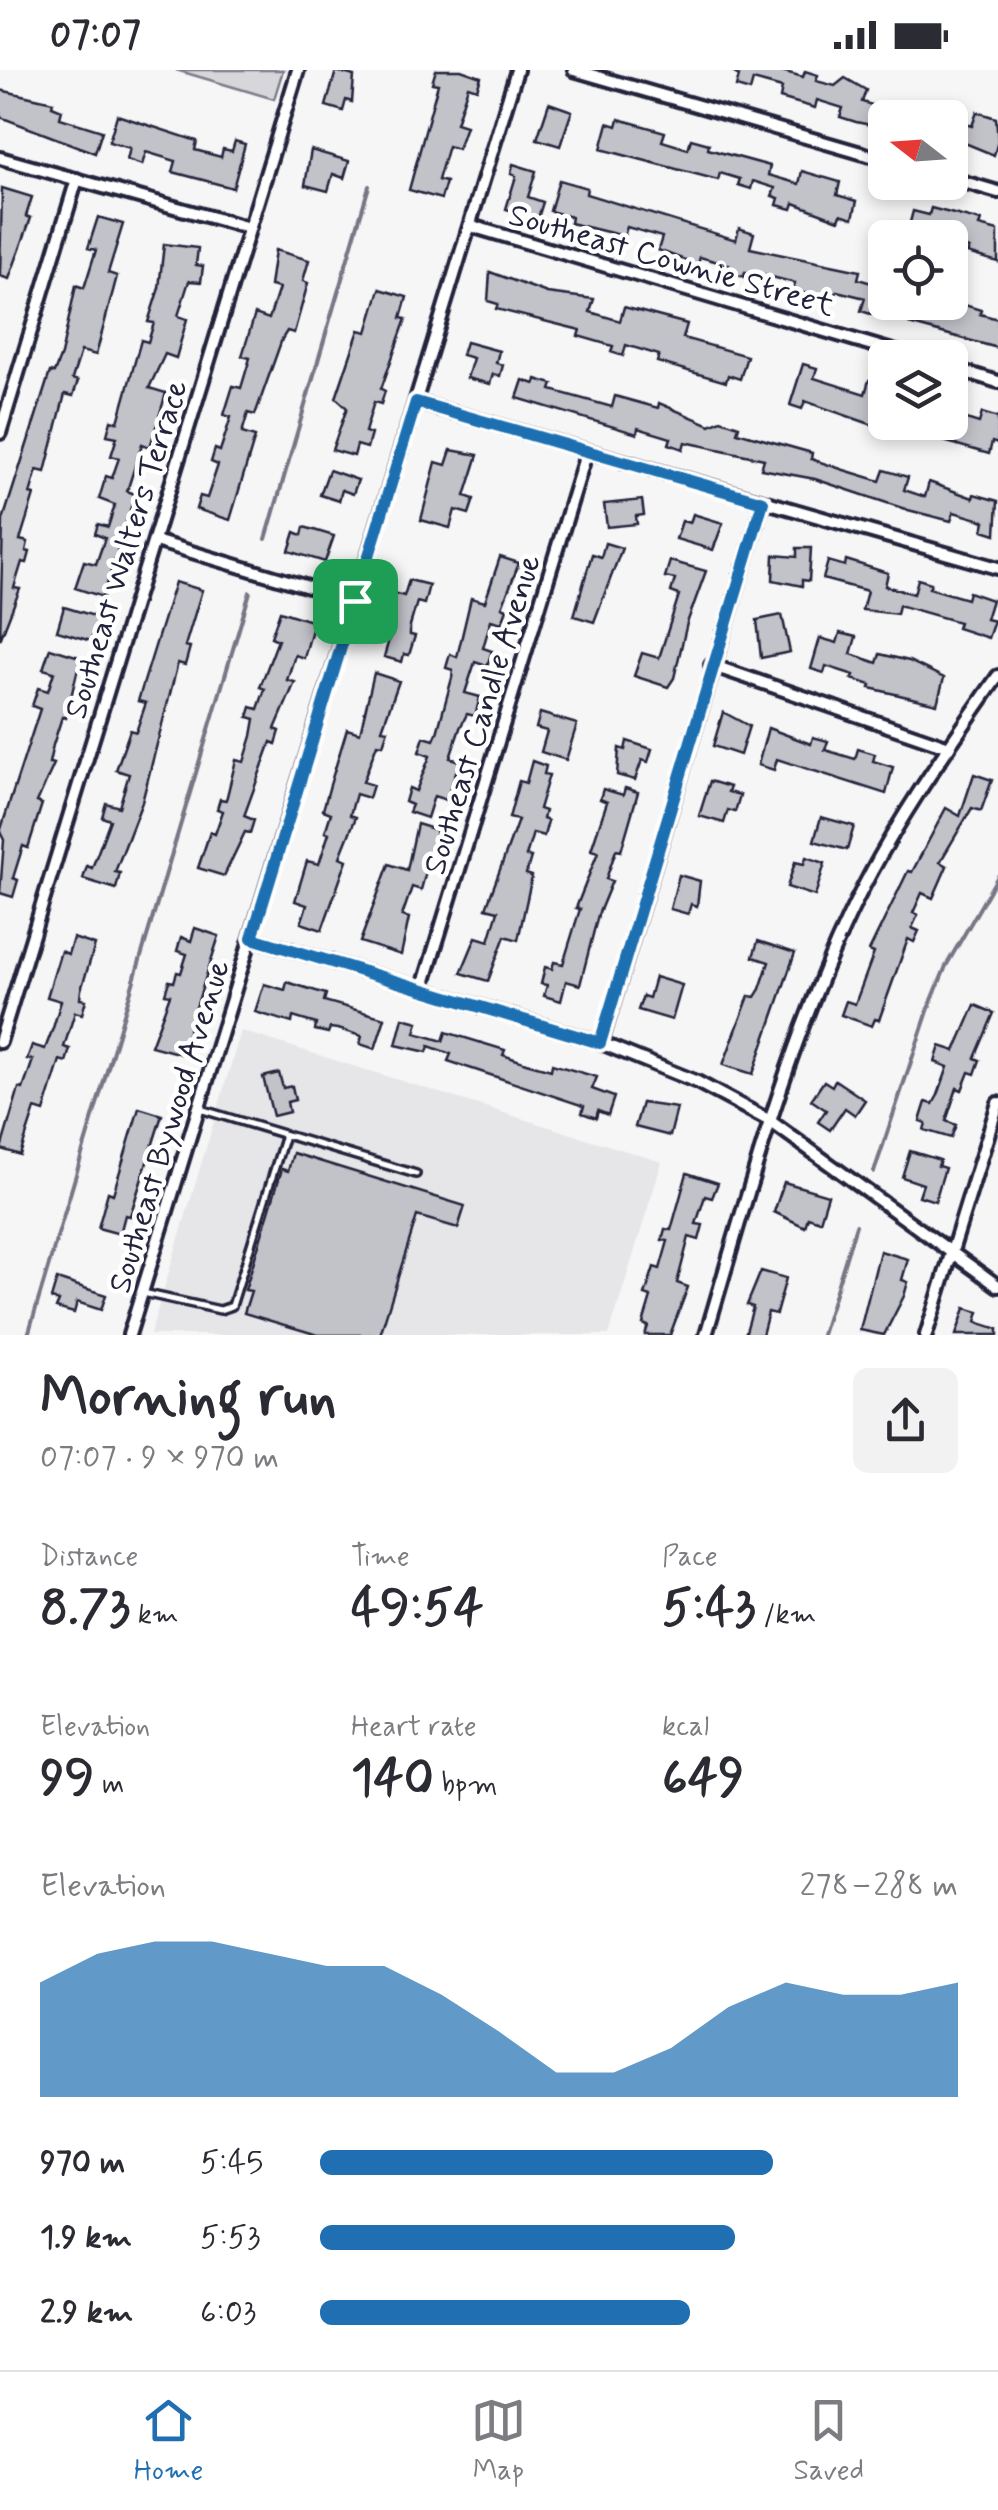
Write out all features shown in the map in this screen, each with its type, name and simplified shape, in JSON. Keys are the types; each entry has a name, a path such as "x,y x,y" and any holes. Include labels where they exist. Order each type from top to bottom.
{"street":[{"name":"Southeast Walters Terrace","path":"0,1042 298,70"},
{"name":"Southeast Bywood Avenue","path":"129,1335 518,70"},
{"path":"574,70 868,155"},
{"path":"0,158 249,228"},
{"path":"0,432 78,180"},
{"path":"968,183 998,192"},
{"name":"Southeast Cownie Street","path":"470,226 868,344"},
{"path":"968,373 998,382"},
{"path":"416,402 586,454 998,568"},
{"name":"Southeast Candle Avenue","path":"423,988 586,454"},
{"path":"600,1043 763,502"},
{"path":"154,541 355,601"},
{"path":"711,665 948,747"},
{"path":"706,1335 770,1121 849,917 948,747 998,676"},
{"path":"252,938 600,1043 697,1082 770,1121 998,1286"},
{"path":"0,993 13,997"},
{"path":"926,1335 998,1103"}],"lane":[{"path":"200,1109 416,1174"},
{"path":"143,1293 220,1310 232,1306 285,1134"}],"shaded area":[{"path":"176,70 283,70 274,99"},
{"path":"241,1031 662,1162 609,1335 150,1335"}],"building":[{"path":"436,70 461,70 481,77 477,89 468,86 456,123 466,126 458,149 448,146 438,180 446,182 441,199 409,190 438,84 432,83"},
{"path":"729,70 778,70 803,77 805,71 818,75 816,81 835,86 845,78 866,90 862,102 868,104 868,124 840,117 843,108 817,100 815,108 780,98 782,88 753,80 750,91 736,87 739,76"},
{"path":"336,71 354,76 352,102 346,100 343,111 326,106"},
{"path":"0,90 53,102 52,106 62,110 60,118 102,131 95,153 0,117"},
{"path":"549,103 572,111 560,146 537,139"},
{"path":"977,112 996,118 998,141 994,155 968,144 968,125 972,126"},
{"path":"117,115 197,141 195,150 221,157 223,149 232,151 235,141 245,144 233,188 173,172 176,161 146,152 142,165 127,160 130,148 109,142"},
{"path":"619,119 665,132 662,141 688,149 691,139 709,144 708,149 770,166 768,175 799,184 802,171 840,182 837,195 857,201 853,218 841,214 839,220 794,203 792,209 777,205 779,198 772,196 775,188 753,181 751,189 738,185 740,179 720,173 718,180 601,149 608,123 617,126"},
{"path":"311,150 349,161 344,178 333,174 328,191 305,185"},
{"path":"513,164 536,171 528,197 543,202 538,218 506,209 516,176 511,174"},
{"path":"559,180 587,188 586,194 736,240 739,228 754,233 750,248 860,271 858,279 868,282 868,313 861,311 865,298 837,291 835,298 807,294 793,290 795,283 745,272 744,277 727,272 729,265 700,257 698,264 658,250 662,237 627,227 624,236 570,223 571,217 550,211"},
{"path":"2,188 32,197 26,216 31,218 9,279 0,276"},
{"path":"931,208 981,221 979,226 998,231 998,262 968,253 968,220 911,220 913,211 929,215"},
{"path":"98,217 123,224 108,273 117,276 96,355 81,351 72,379 78,381 73,396 65,394 45,472 37,470 20,540 28,542 26,551 30,552 27,563 22,562 14,588 20,589 0,640 3,520 50,372 54,373 61,355 76,285 84,288 96,250 88,248"},
{"path":"164,244 198,248 196,265 203,266 201,282 189,281 178,316 187,319 176,358 165,354 149,388 166,393 150,447 142,444 127,491 135,494 103,597 75,588 84,561 96,564 105,538 95,534 98,524 108,527 115,505 99,499 106,476 112,478 119,458 111,456 117,437 107,435 111,420 118,422 141,340 148,342 154,323 148,322 159,288"},
{"path":"275,250 309,260 303,281 308,283 294,333 287,331 282,339 255,415 248,413 242,433 255,437 230,520 196,509 200,496 207,498 218,465 211,462 215,449 220,451 231,417 224,415 233,386 241,388 250,358 242,356 255,314 269,319 279,288 270,286"},
{"path":"490,272 547,293 594,299 590,312 620,321 624,307 687,324 683,338 747,356 740,379 728,375 726,382 657,362 659,355 626,345 623,356 611,352 613,346 578,336 580,330 496,309 498,304 488,301"},
{"path":"380,289 407,297 401,318 406,319 381,389 385,391 381,404 374,402 365,432 371,434 367,448 357,445 354,456 332,450 347,408 336,398 359,330 367,332"},
{"path":"968,306 998,319 998,348 909,324 910,320 968,320"},
{"path":"466,342 499,351 496,363 503,365 500,376 493,374 490,384 467,378 473,358 462,355"},
{"path":"803,364 817,368 814,378 865,394 868,384 868,423 805,401 802,409 790,405"},
{"path":"536,379 553,384 551,390 612,407 615,396 658,408 659,403 710,425 721,420 739,426 737,432 812,453 811,459 880,481 884,470 908,477 904,490 925,497 929,482 973,498 974,494 998,501 996,534 983,530 985,521 954,512 951,521 908,510 815,479 761,469 764,459 685,442 683,449 669,444 671,438 638,428 637,434 517,398 523,380 535,384"},
{"path":"982,413 998,418 998,444 992,442 989,454 940,440 968,440 968,420 979,423"},
{"path":"451,450 478,455 465,496 474,499 469,514 455,510 450,528 421,520 436,462 446,465"},
{"path":"329,470 358,480 353,494 342,490 339,501 320,495"},
{"path":"642,500 644,515 636,516 637,524 607,527 604,504"},
{"path":"693,514 723,523 713,550 676,539 682,521 690,523"},
{"path":"304,527 334,536 325,562 289,551 295,532 302,535"},
{"path":"605,543 622,548 594,622 574,616 592,554 601,557"},
{"path":"797,548 811,548 809,581 802,580 802,586 773,580 774,555 797,557"},
{"path":"500,557 519,563 502,607 507,609 502,623 491,620 483,648 492,651 487,666 475,662 465,693 480,697 475,716 467,714 460,728 450,758 460,761 446,800 434,796 427,818 409,812 412,805 405,802 409,788 416,791 430,756 419,752 424,737 434,740 437,733 452,678 453,670 446,668 450,654 457,657 471,598 485,602"},
{"path":"846,560 888,573 885,586 914,594 918,579 931,583 929,588 967,599 969,592 992,600 986,619 994,621 988,638 957,628 959,622 899,605 897,614 862,610 867,591 823,579 828,561 845,566"},
{"path":"670,561 706,571 668,687 634,676 642,653 659,658 679,595 671,592 675,579 665,577"},
{"path":"409,580 429,585 424,604 417,602 410,626 410,635 415,636 409,655 404,654 402,662 384,657 390,636 377,632 389,592 404,596"},
{"path":"175,582 202,590 185,646 190,647 185,665 178,663 142,802 115,872 120,873 116,889 83,879 87,866 92,868 110,820 102,817 106,803 119,807 129,774 116,770 130,730 136,732 146,703 138,701"},
{"path":"64,607 98,617 91,641 57,631"},
{"path":"280,611 314,622 304,658 295,655 287,680 295,682 275,729 280,731 276,744 271,742 244,816 254,820 250,833 245,832 224,876 198,868 210,832 215,834 223,811 217,809 220,799 226,800 236,760 244,762 255,719 248,717 251,707 258,709 265,689 260,687 278,640 271,637"},
{"path":"782,615 790,652 761,658 757,620"},
{"path":"840,633 856,637 851,654 877,663 880,654 909,661 944,678 937,704 870,688 871,685 852,679 854,675 826,666 824,673 811,669 820,638 837,643"},
{"path":"50,648 86,659 83,670 78,668 66,718 62,717 53,745 49,763 54,764 37,802 42,804 28,848 23,846 13,878 18,880 13,897 0,893 4,840 0,832 40,709 32,706 38,688 48,691 54,672 43,669"},
{"path":"374,673 399,681 382,729 388,730 383,745 377,744 363,782 373,785 369,798 356,794 350,815 356,817 340,857 347,860 322,930 301,923 307,905 295,901 307,861 319,864 329,833 325,832 331,813 323,810 330,785 347,729 360,733"},
{"path":"723,712 749,726 740,755 713,746"},
{"path":"540,713 577,724 566,760 541,752 547,731 536,728"},
{"path":"768,728 811,744 813,737 828,741 825,750 855,759 858,749 875,754 873,761 893,767 886,794 777,759 774,770 758,765"},
{"path":"627,741 652,749 648,762 642,760 635,780 617,775 619,748 625,750"},
{"path":"532,761 546,766 544,774 549,775 539,809 545,811 543,819 548,821 544,836 533,833 526,856 531,857 526,874 532,876 518,940 505,936 488,981 461,973 476,937 489,941 498,911 486,908 518,820 509,818 519,781 526,783"},
{"path":"974,774 992,780 981,811 972,808 940,862 947,866 933,898 922,893 913,913 918,915 912,928 919,931 914,942 908,939 879,1020 875,1019 872,1026 841,1015 846,1001 855,1004 874,953 869,951 908,871 912,872 946,808 960,816"},
{"path":"710,781 730,787 728,792 740,795 735,812 728,810 724,823 699,816"},
{"path":"625,788 638,792 621,851 616,850 606,879 612,881 598,915 580,985 566,981 561,1001 544,996 547,985 541,984 545,967 552,969 554,962 563,964 580,909 576,908 598,852 591,850 607,802 600,799 603,789 623,795"},
{"path":"821,817 854,826 847,850 814,841"},
{"path":"417,824 437,830 421,890 412,887 402,916 409,918 401,955 360,942 389,864 407,870"},
{"path":"806,857 825,863 815,896 787,887 795,862 804,864"},
{"path":"679,875 700,881 697,906 691,904 688,914 670,909"},
{"path":"195,928 219,936 181,1054 151,1046 170,995 165,994 169,981 174,982 177,972 181,973 187,954 177,951 181,937 191,941"},
{"path":"73,938 95,945 81,990 80,999 86,1000 82,1014 75,1012 64,1047 70,1049 66,1062 60,1060 44,1112 35,1109 20,1155 1,1149 19,1088 23,1089 33,1060 27,1059 32,1045 45,1049 53,1028 61,1001 47,997 61,951 68,954"},
{"path":"758,941 795,953 753,1074 723,1065 749,996 755,997 760,989 769,962 753,957"},
{"path":"655,977 682,985 672,1020 638,1010 643,996 649,998"},
{"path":"287,982 326,994 324,1001 385,1018 375,1049 360,1044 362,1036 330,1028 328,1033 315,1030 316,1024 293,1017 292,1023 255,1012 264,984 285,990"},
{"path":"975,1005 994,1013 975,1058 980,1060 975,1074 969,1072 962,1090 957,1088 946,1121 956,1125 951,1138 924,1130 926,1123 920,1121 926,1102 933,1104 938,1095 948,1067 935,1062 940,1046 955,1051"},
{"path":"403,1018 418,1022 415,1033 443,1041 446,1032 505,1050 503,1055 526,1063 551,1070 552,1064 597,1077 592,1089 614,1097 608,1115 598,1111 596,1118 582,1113 584,1106 448,1061 451,1054 429,1046 427,1052 396,1045"},
{"path":"279,1073 283,1088 292,1086 295,1100 287,1102 289,1112 273,1116 263,1077"},
{"path":"835,1080 865,1100 855,1115 845,1108 830,1130 818,1122 826,1110 811,1100 824,1081 832,1086"},
{"path":"642,1103 677,1108 670,1136 635,1127"},
{"path":"139,1108 162,1115 130,1216 125,1215 120,1234 98,1228 108,1192 113,1194"},
{"path":"910,1151 940,1160 938,1166 945,1168 935,1201 919,1196 923,1184 902,1177"},
{"path":"293,1153 465,1206 458,1228 417,1216 380,1335 318,1335 244,1313 251,1291 245,1290 282,1169 288,1171"},
{"path":"687,1173 718,1183 712,1198 705,1196 696,1224 703,1225 699,1240 689,1237 677,1283 688,1287 670,1335 645,1335 648,1326 643,1324 651,1297 645,1295 654,1267 660,1269 668,1241 662,1240 665,1229 671,1230"},
{"path":"784,1182 828,1195 820,1221 808,1217 805,1227 774,1212"},
{"path":"880,1251 908,1259 902,1280 908,1282 904,1296 884,1335 860,1330"},
{"path":"761,1271 786,1278 776,1314 768,1312 762,1335 745,1335 753,1307 747,1305"},
{"path":"57,1279 106,1295 101,1310 77,1302 74,1313 56,1308 59,1301 51,1299"},
{"path":"965,1308 979,1312 976,1322 998,1329 998,1335 956,1335"}],"waterway":[{"path":"266,539 369,186"},
{"path":"28,1335 250,592"},
{"path":"874,1172 946,966 998,876"},
{"path":"822,1335 856,1225"}],"route":[{"path":"416,402 763,502 600,1043 252,938 355,601 416,402"}]}
